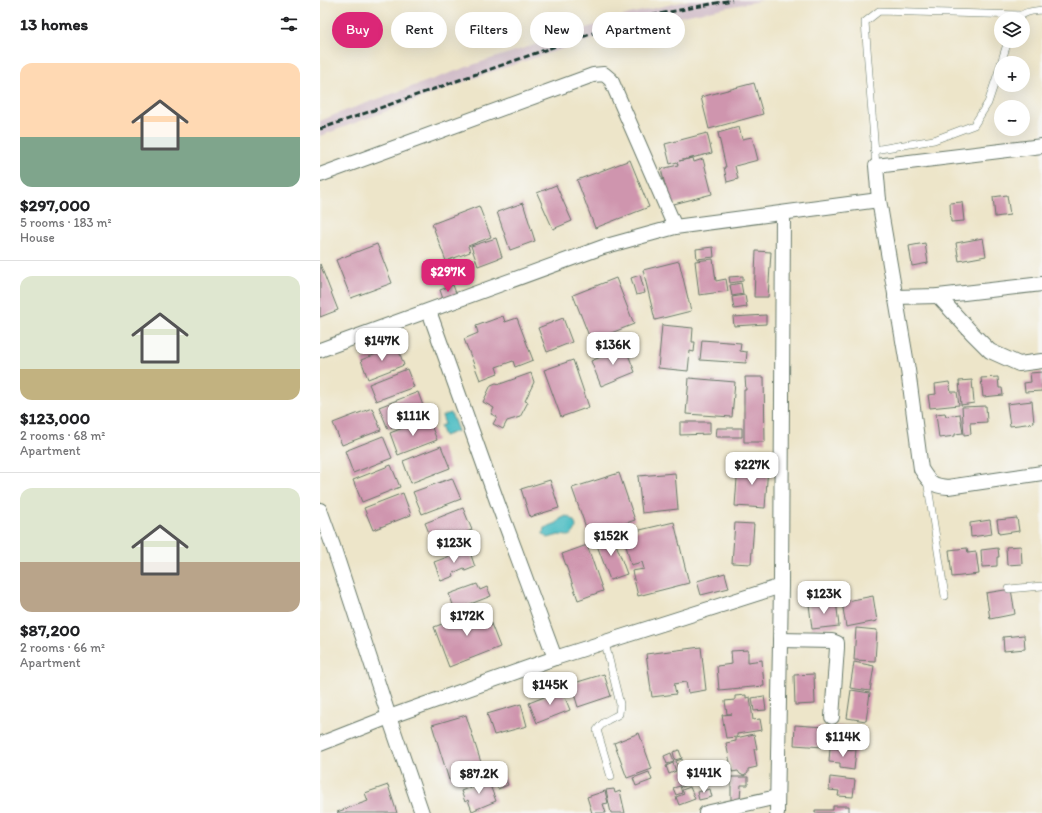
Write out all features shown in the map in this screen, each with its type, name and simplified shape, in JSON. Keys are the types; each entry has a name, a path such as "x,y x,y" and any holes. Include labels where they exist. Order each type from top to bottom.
{"street":[{"path":"320,175 593,75 604,74 611,80 675,227"},
{"path":"1042,146 876,166 879,200 908,370 921,469 927,480 938,487 948,487 1042,473"},
{"path":"320,350 603,247 675,227 879,200"},
{"path":"777,813 781,586 784,213"},
{"path":"896,297 938,296 1042,284"},
{"path":"938,296 990,351 1019,364 1042,361"},
{"path":"429,311 555,658"},
{"path":"320,510 326,549 389,717 422,813"},
{"path":"320,744 389,717 555,658 781,586"},
{"path":"780,640 832,641 836,643 837,648 832,717"},
{"path":"706,813 777,797"}],"lane":[{"path":"1028,12 1042,10"},
{"path":"876,166 865,22 879,11 994,16"},
{"path":"874,150 934,140 974,124 988,103 994,85"},
{"path":"927,480 945,596"},
{"path":"1009,589 1042,586"},
{"path":"605,643 620,704 619,714 602,723 597,730 611,777"}],"shaded area":[{"path":"690,0 763,0 685,16 685,12 639,12"},
{"path":"592,26 592,39 584,42 584,29"},
{"path":"530,46 530,48 565,48 491,72 320,136 320,121 478,63"}],"water":[{"path":"451,413 458,431 444,436 440,426 445,424 442,416"},
{"path":"566,516 573,520 576,524 574,533 570,536 559,535 548,538 543,534 544,528 557,523 560,519"}],"building":[{"path":"754,83 763,114 709,129 701,97"},
{"path":"739,127 742,139 752,137 758,160 735,166 738,179 727,182 724,167 726,167 718,133"},
{"path":"707,133 712,153 679,161 693,158 694,162 703,159 712,194 670,205 661,169 678,165 677,162 670,164 665,144"},
{"path":"630,160 649,207 595,228 577,180"},
{"path":"556,185 572,221 553,229 537,193"},
{"path":"1007,195 1010,215 995,217 993,197"},
{"path":"962,202 964,221 951,222 950,203"},
{"path":"523,203 535,241 510,250 497,212"},
{"path":"479,206 491,237 468,246 470,252 446,261 432,224"},
{"path":"496,238 502,257 478,266 471,246"},
{"path":"983,238 986,256 959,261 956,243"},
{"path":"925,243 928,263 912,266 909,246"},
{"path":"377,244 392,283 351,298 336,260"},
{"path":"713,247 714,257 697,259 696,249"},
{"path":"756,251 771,252 768,297 754,297"},
{"path":"713,259 716,281 726,279 728,291 699,295 695,261"},
{"path":"679,261 691,311 655,320 643,270"},
{"path":"320,264 338,310 320,317"},
{"path":"640,275 645,293 636,295 631,278"},
{"path":"743,276 743,281 730,283 729,277"},
{"path":"616,278 634,324 591,341 573,295"},
{"path":"741,283 743,294 732,296 730,285"},
{"path":"453,285 457,296 444,302 440,290"},
{"path":"745,295 747,307 734,309 732,297"},
{"path":"766,315 766,324 734,326 733,317"},
{"path":"503,316 505,322 517,318 533,360 515,367 513,361 496,367 498,373 480,380 464,339 478,333 476,326"},
{"path":"563,318 572,342 547,352 538,328"},
{"path":"662,325 693,328 692,342 695,342 694,352 690,351 688,371 658,368"},
{"path":"702,340 741,343 740,351 747,352 746,363 700,360"},
{"path":"397,346 404,365 368,379 361,360"},
{"path":"625,347 635,372 601,386 591,361"},
{"path":"573,360 589,407 561,417 544,370"},
{"path":"407,369 414,387 376,401 369,384"},
{"path":"1042,372 1042,391 1025,392 1024,383 1031,382 1030,373"},
{"path":"531,373 534,382 525,401 528,402 520,417 507,421 503,429 493,424 497,417 491,414 494,408 483,402 491,385 496,383 500,384"},
{"path":"745,377 764,377 765,442 744,442"},
{"path":"998,377 999,388 1002,388 1003,395 983,397 981,378"},
{"path":"689,378 735,382 732,417 686,414"},
{"path":"972,380 974,403 961,405 959,381"},
{"path":"949,382 951,392 957,392 959,405 930,408 928,395 936,394 935,384"},
{"path":"418,392 426,414 388,429 379,407"},
{"path":"1032,401 1034,423 1010,426 1007,404"},
{"path":"986,406 987,422 970,423 971,434 964,435 962,407"},
{"path":"372,408 381,430 342,445 333,423"},
{"path":"945,413 946,416 960,414 963,433 955,434 955,436 939,438 936,414"},
{"path":"428,418 437,440 398,455 390,433"},
{"path":"680,422 710,422 710,434 680,435"},
{"path":"717,428 742,428 742,437 716,437"},
{"path":"383,436 392,458 353,473 345,451"},
{"path":"441,446 450,468 411,483 403,461"},
{"path":"391,465 400,487 362,502 353,480"},
{"path":"738,465 768,467 765,508 735,506"},
{"path":"619,473 635,520 589,536 572,488"},
{"path":"675,473 678,509 642,513 638,476"},
{"path":"452,478 461,499 422,514 413,492"},
{"path":"550,480 559,508 530,517 521,489"},
{"path":"403,493 411,515 373,530 364,508"},
{"path":"463,508 472,530 434,545 425,523"},
{"path":"1017,518 1019,531 999,534 997,520"},
{"path":"990,520 992,534 971,537 970,523"},
{"path":"674,522 689,583 638,596 632,571 644,569 642,562 631,565 623,534"},
{"path":"735,523 754,524 751,564 732,563"},
{"path":"612,533 627,574 610,580 595,540"},
{"path":"587,545 603,591 578,600 562,554"},
{"path":"1021,546 1022,564 1007,565 1006,547"},
{"path":"967,548 968,553 976,552 979,574 952,577 949,550"},
{"path":"998,548 999,557 997,557 997,566 982,567 981,550"},
{"path":"469,549 475,567 465,571 464,568 453,573 454,576 441,581 434,562"},
{"path":"725,573 729,588 701,595 697,581"},
{"path":"477,584 480,590 487,587 491,596 455,610 449,594"},
{"path":"1011,589 1015,614 990,619 986,593"},
{"path":"873,596 877,621 846,627 842,602"},
{"path":"836,600 839,626 812,629 809,604"},
{"path":"485,608 500,647 449,667 434,627"},
{"path":"856,628 877,630 875,661 854,660"},
{"path":"1024,635 1025,649 1004,651 1003,637"},
{"path":"701,647 706,690 688,693 686,682 674,684 676,694 652,697 646,654"},
{"path":"748,650 748,662 762,660 764,686 719,690 717,666 732,664 731,651"},
{"path":"854,662 874,666 870,691 850,688"},
{"path":"604,674 611,696 578,707 571,684"},
{"path":"814,674 815,704 795,705 794,675"},
{"path":"562,690 570,710 537,723 529,703"},
{"path":"851,690 870,693 866,721 847,718"},
{"path":"746,695 746,698 750,697 753,720 760,719 762,730 737,734 737,737 726,738 722,715 732,714 727,714 725,701 735,700 735,696"},
{"path":"764,696 766,710 754,711 752,698"},
{"path":"521,704 527,726 494,735 487,714"},
{"path":"466,715 483,769 449,780 432,725"},
{"path":"795,725 824,727 823,747 794,745"},
{"path":"836,726 864,729 862,748 833,745"},
{"path":"639,733 652,769 627,778 614,743"},
{"path":"754,734 757,749 754,749 757,767 748,769 748,773 744,776 738,771 732,772 726,743 736,741 736,738"},
{"path":"830,748 856,750 854,770 840,768 840,763 829,762"},
{"path":"679,750 682,758 675,760 673,752"},
{"path":"671,753 674,762 667,764 664,756"},
{"path":"682,759 685,767 678,769 676,761"},
{"path":"673,763 676,771 669,774 666,766"},
{"path":"500,765 508,785 498,789 491,769"},
{"path":"685,769 687,775 680,778 678,772"},
{"path":"649,772 652,780 636,786 633,778"},
{"path":"687,777 690,784 682,787 680,780"},
{"path":"731,777 748,777 748,785 741,785 740,800 731,800"},
{"path":"830,777 855,780 853,797 838,796 839,791 829,790"},
{"path":"488,780 496,801 472,811 468,800 465,802 461,791"},
{"path":"388,785 397,813 337,812 368,801 365,793"},
{"path":"680,786 682,793 676,795 673,788"},
{"path":"690,787 695,799 679,805 676,797 684,794 682,790"},
{"path":"614,789 615,793 620,791 625,813 611,813 606,790"},
{"path":"710,789 712,797 699,800 697,792"},
{"path":"605,791 608,803 603,804 606,813 592,813 587,797"},
{"path":"833,806 849,806 849,813 815,813 815,810 833,810"}],"railway":[{"path":"320,129 633,19 732,0"}]}
